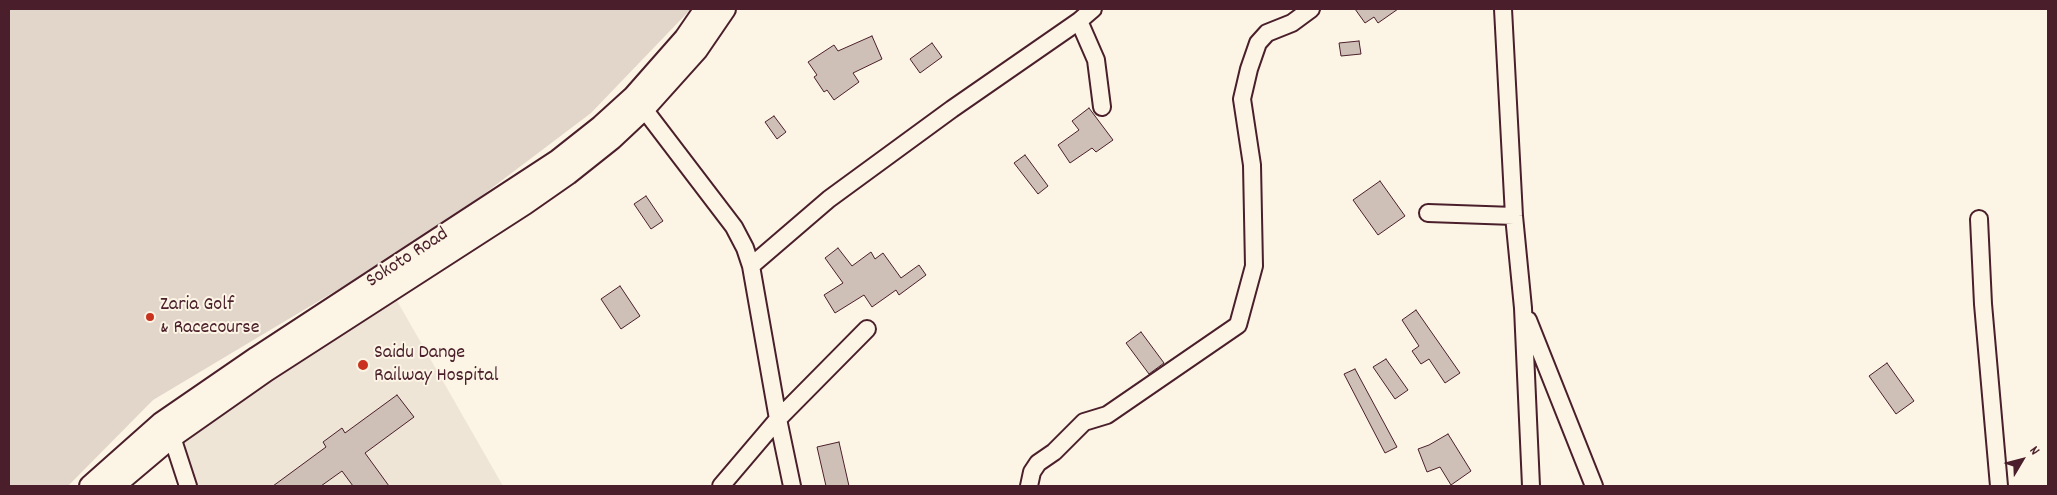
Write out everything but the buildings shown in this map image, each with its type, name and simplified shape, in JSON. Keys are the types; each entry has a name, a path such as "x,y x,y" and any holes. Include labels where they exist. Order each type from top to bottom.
{"main road":[{"name":"Sokoto Road","path":"90,486 169,418 257,357 515,190 558,160 601,126 633,97 685,38 705,9"},
{"name":"Sokoto Road","path":"114,486 172,437 266,371 568,174 612,139 644,109 697,50 725,9"}],"street":[{"path":"751,266 829,199 952,109 1079,21 1093,9"},
{"path":"1030,486 1032,472 1038,463 1054,452 1084,422 1107,415 1238,325 1254,266 1252,165 1242,99 1247,77 1258,43 1267,33 1292,23 1311,9"},
{"path":"1503,9 1514,216 1523,308 1531,486"},
{"path":"1079,21 1096,60 1102,107"},
{"path":"644,109 734,227 745,248 751,266 792,486"},
{"path":"1428,214 1514,216"},
{"path":"1979,219 1983,304 1999,486"},
{"path":"1523,308 1594,486"},
{"path":"721,486 778,419 867,329"},
{"path":"172,437 188,486"}],"shaded area":[{"name":"Zaria Golf & Racecourse","path":"9,9 691,9 591,113 431,234 153,400 68,486 9,486"},
{"name":"Saidu Dange Railway Hospital","path":"396,299 503,486 196,486 183,451 187,432"}],"place":[{"name":"Zaria Golf & Racecourse","path":"150,317"},
{"name":"Saidu Dange Railway Hospital","path":"363,365"}]}
